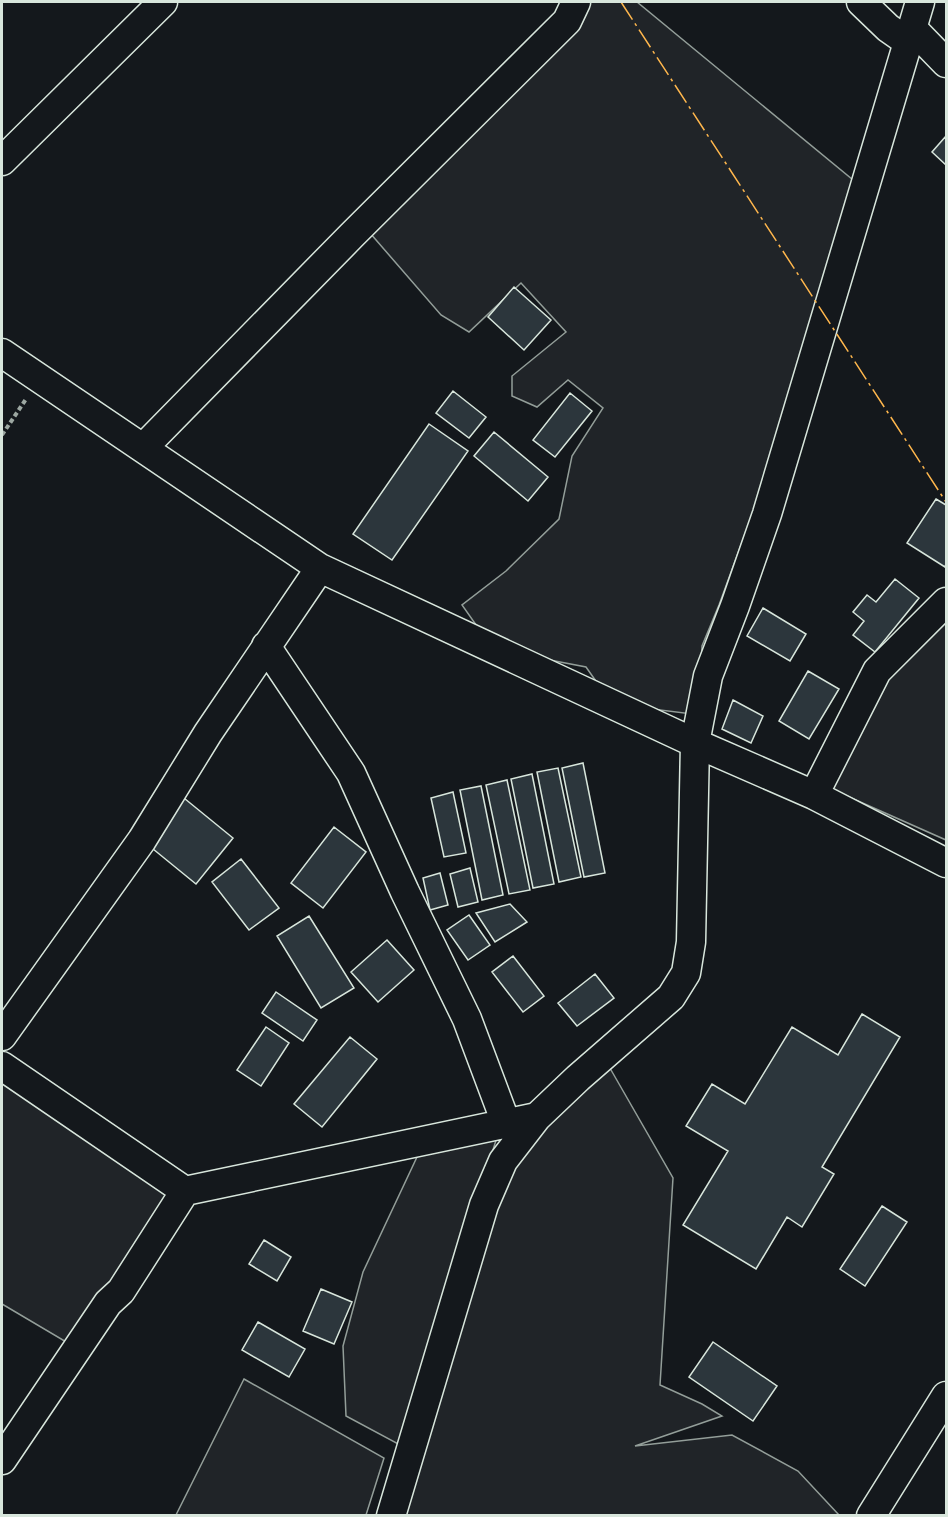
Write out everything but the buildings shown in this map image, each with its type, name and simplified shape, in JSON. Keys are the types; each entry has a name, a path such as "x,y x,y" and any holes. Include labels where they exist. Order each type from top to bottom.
{"street":[{"path":"2,161 163,2"},
{"path":"143,448 567,21 576,2"},
{"path":"861,2 888,27 913,24"},
{"path":"913,24 946,63"},
{"path":"391,1515 484,1204 503,1161 537,1117 671,997 686,973 691,942 695,743 708,676 767,514 913,24"},
{"path":"2,353 320,568 695,743 814,795 946,863"},
{"path":"2,1036 142,840 208,733 320,568"},
{"path":"814,795 877,671 946,602"},
{"path":"266,646 351,773 405,892 467,1019 506,1123"},
{"path":"2,1066 185,1191"},
{"path":"6,1445 108,1303 120,1291 185,1191 537,1117"},
{"path":"883,1510 946,1396"}],"path":[{"path":"2,435 40,379"}],"shaded area":[{"path":"575,2 637,2 864,189 794,416 702,646 700,715 612,704 586,667 493,649 462,605 506,571 559,519 572,456 603,408 568,380 537,407 512,396 512,376 566,332 521,283 469,332 441,315 357,218"},
{"path":"946,603 946,840 831,789 890,658"},
{"path":"603,1056 673,1178 660,1385 722,1416 635,1446 732,1435 798,1471 839,1515 391,1516 499,1171"},
{"path":"2,1066 185,1191 78,1349 2,1304"},
{"path":"498,1134 400,1445 346,1416 343,1346 363,1272 425,1140"},
{"path":"244,1379 384,1458 366,1515 176,1515"}],"power":[{"path":"621,2 946,502"}]}
